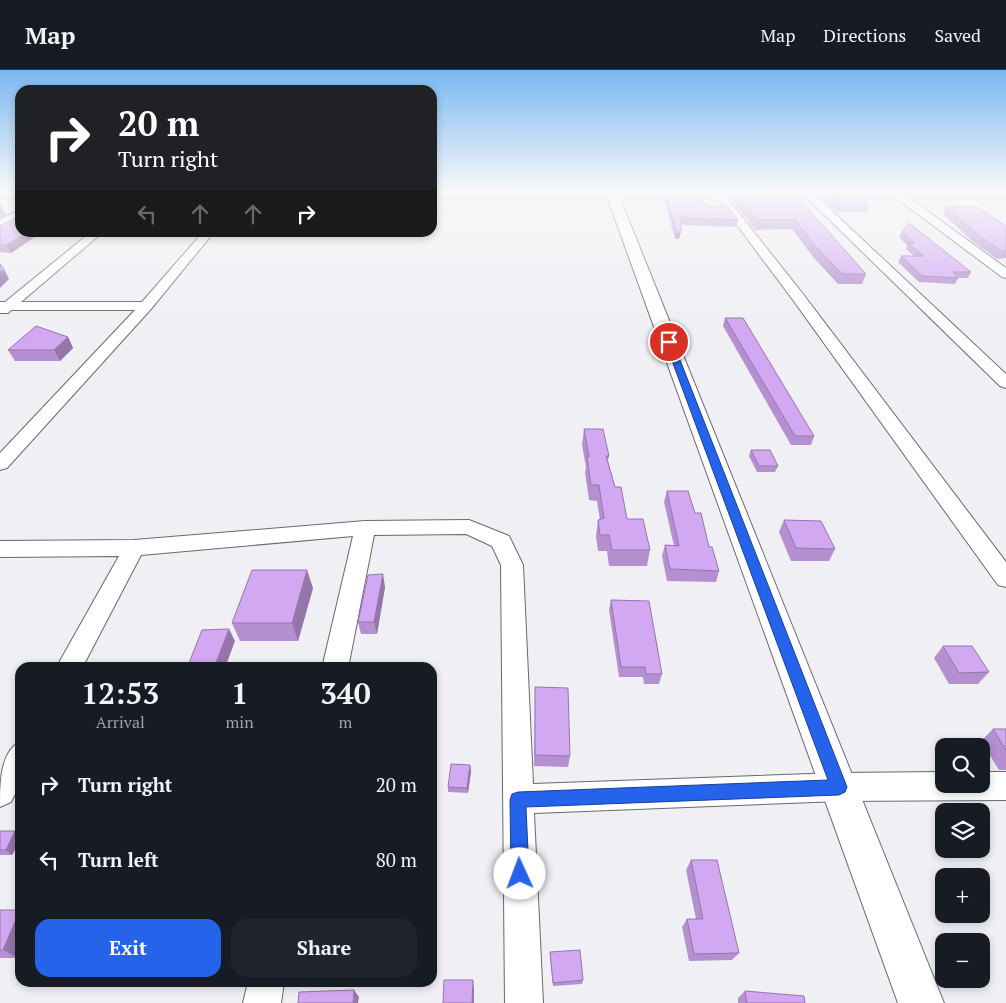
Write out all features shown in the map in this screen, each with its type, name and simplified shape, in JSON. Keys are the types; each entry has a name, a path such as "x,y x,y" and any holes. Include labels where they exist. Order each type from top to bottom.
{"street":[{"path":"628,235 921,1003"},
{"path":"750,235 1006,579"},
{"path":"851,235 1006,383"},
{"path":"952,235 1006,274"},
{"path":"3,308 92,237"},
{"path":"0,464 146,306 205,237"},
{"path":"3,308 146,306"},
{"path":"0,549 134,548 365,528 469,527 501,541 512,564 524,1003"},
{"path":"336,662 365,528"},
{"path":"72,662 134,548"},
{"path":"0,792 15,765"},
{"path":"518,800 839,787 1006,786"},
{"path":"262,1003 265,987"}],"building":[{"path":"0,235 15,235 15,237 19,237 7,245 0,245"},
{"path":"806,235 831,235 866,274 842,274"},
{"path":"905,235 924,235 971,272 953,272 958,278 922,276 901,256 924,256 908,243 915,243"},
{"path":"978,235 1006,235 1006,251 1001,251"},
{"path":"0,264 4,269 0,273"},
{"path":"725,318 743,318 814,436 795,436"},
{"path":"36,326 68,337 54,350 8,350"},
{"path":"584,429 603,429 609,456 606,456 615,487 621,487 627,519 643,519 650,550 612,550 609,535 600,535 598,520 604,518 599,485 591,485"},
{"path":"751,450 770,450 778,466 759,466"},
{"path":"667,491 688,491 695,513 701,513 709,547 712,547 719,571 670,569 665,545 679,546"},
{"path":"784,520 821,521 835,549 796,548"},
{"path":"252,570 307,570 292,623 232,623"},
{"path":"383,574 374,622 358,622 368,575"},
{"path":"611,600 649,601 662,674 646,674 645,667 621,667"},
{"path":"229,629 216,662 189,662 202,630"},
{"path":"943,646 972,646 989,672 959,673"},
{"path":"535,687 568,688 570,756 535,755"},
{"path":"993,729 1006,729 1006,750"},
{"path":"451,764 470,765 467,788 448,787"},
{"path":"0,831 15,831 6,850 0,850"},
{"path":"691,860 717,860 739,953 694,954 687,919 703,919"},
{"path":"0,910 15,910 15,922 3,950 0,950"},
{"path":"580,950 583,980 553,983 550,952"},
{"path":"444,980 473,980 472,1003 443,1003"},
{"path":"354,990 353,1003 298,1003 299,992"},
{"path":"745,991 804,996 805,1003 747,1003"}],"route":[{"path":"520,874 518,800 839,787 669,342"}]}
